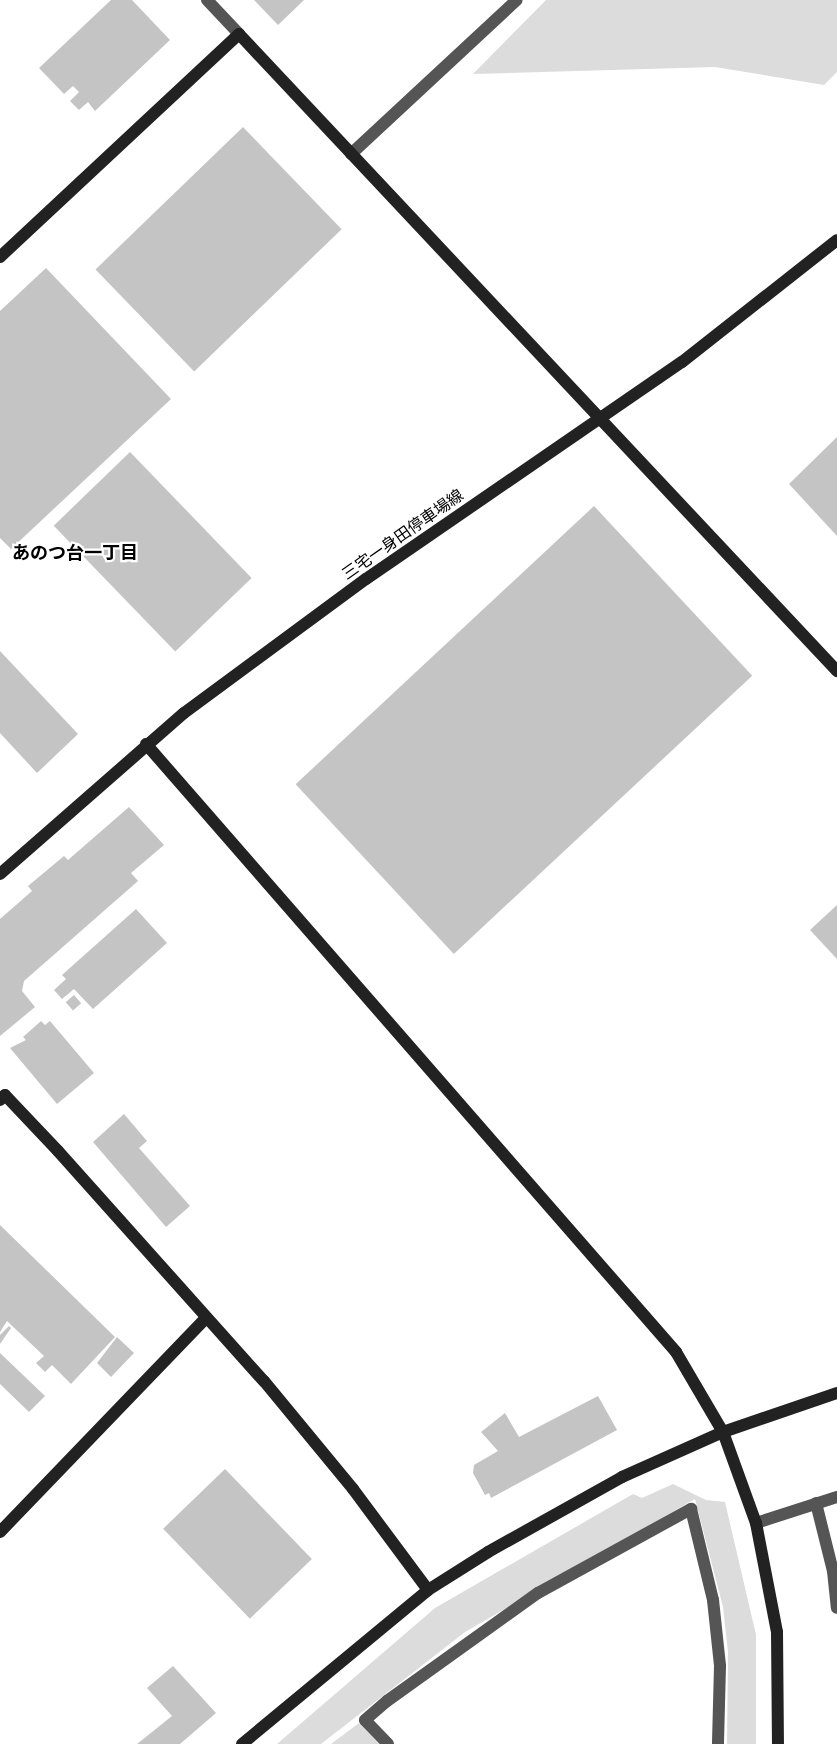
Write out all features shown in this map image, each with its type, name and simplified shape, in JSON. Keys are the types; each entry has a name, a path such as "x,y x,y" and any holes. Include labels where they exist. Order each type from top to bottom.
{"street":[{"path":"207,0 837,671"},
{"path":"351,154 517,0"},
{"path":"0,258 239,34"},
{"name":"三宅一身田停車場線","path":"0,874 146,744 366,579 600,421 746,314 837,240"},
{"path":"146,744 645,1313 676,1352 723,1432 756,1523 777,1632 778,1744"},
{"path":"2,1095 206,1318 353,1489 428,1590"},
{"path":"0,1532 206,1318"},
{"path":"242,1744 428,1590 622,1477 723,1432 837,1393"},
{"path":"756,1523 837,1497"},
{"path":"816,1503 835,1571 837,1608"},
{"path":"388,1744 365,1720 387,1701 538,1593 691,1509 714,1600 720,1666 718,1744"}],"shaded area":[{"path":"546,0 837,0 837,72 824,85 715,67 473,74"},
{"path":"673,1484 706,1500 725,1502 756,1635 756,1744 727,1744 728,1652 723,1607 695,1499 465,1632 321,1744 277,1744 435,1608 633,1494 642,1498"},
{"path":"359,1723 379,1744 331,1744"}],"building":[{"path":"111,0 132,0 170,40 95,111 88,102 79,110 70,101 79,92 73,86 64,94 39,68"},
{"path":"254,0 304,0 278,25"},
{"path":"243,127 342,229 194,372 96,269"},
{"path":"46,268 171,399 11,549 0,538 0,311"},
{"path":"837,437 837,536 789,484"},
{"path":"130,452 252,578 175,652 54,526"},
{"path":"594,506 752,676 454,954 296,784"},
{"path":"0,651 78,734 37,773 0,733"},
{"path":"129,807 164,845 131,873 138,881 24,981 22,991 35,1007 0,1036 0,919 32,891 28,886 64,856 68,860"},
{"path":"837,905 837,959 810,930"},
{"path":"136,909 167,943 93,1009 74,989 62,999 54,990 66,979 62,975"},
{"path":"74,995 81,1003 73,1011 66,1002"},
{"path":"41,1021 45,1025 50,1021 94,1073 57,1104 10,1048 26,1040 23,1037"},
{"path":"124,1114 147,1141 139,1148 190,1206 166,1227 93,1142"},
{"path":"0,1225 115,1337 71,1384 52,1365 45,1372 36,1363 44,1356 7,1321 0,1332"},
{"path":"9,1326 11,1328 0,1344 0,1335"},
{"path":"117,1337 134,1353 111,1377 97,1363"},
{"path":"0,1353 45,1396 29,1412 0,1384"},
{"path":"598,1396 617,1430 491,1498 489,1493 485,1495 473,1473 474,1465 498,1451 481,1432 505,1413 519,1437"},
{"path":"225,1469 312,1559 250,1619 163,1529"},
{"path":"173,1666 216,1713 180,1744 137,1744 172,1716 147,1688"}],"district":[{"name":"あのつ台一丁目","path":"75,553"}]}
